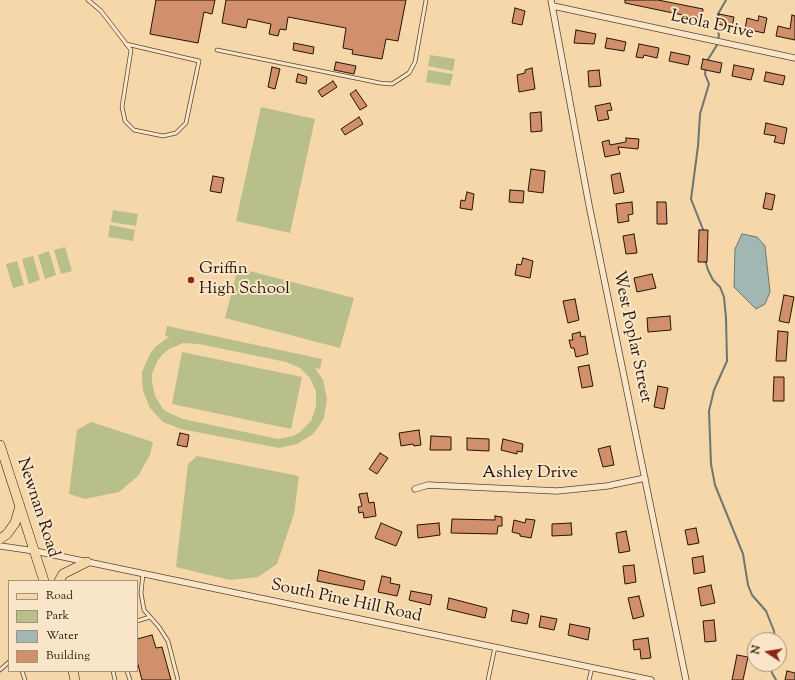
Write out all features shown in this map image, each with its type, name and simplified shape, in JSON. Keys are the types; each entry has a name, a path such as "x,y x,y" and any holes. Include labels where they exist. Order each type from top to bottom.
{"main road":[{"name":"Newnan Road","path":"0,445 44,580"},
{"path":"0,538 7,534 15,523 20,506"},
{"path":"60,580 63,574 87,562"}],"street":[{"name":"Leola Drive","path":"552,3 795,58"},
{"name":"West Poplar Street","path":"552,3 589,205 686,680"},
{"name":"Ashley Drive","path":"414,489 428,485 557,491 607,486 645,478"},
{"name":"South Pine Hill Road","path":"0,546 35,551 651,680"}],"lane":[{"path":"88,0 101,11 126,44 131,50 122,107 125,121 134,130 163,136 176,133 186,123 199,61 126,44"},
{"path":"217,50 380,83 392,84 409,73 415,62 426,0"},
{"path":"143,574 141,593 144,610 159,627 168,641 178,680"},
{"path":"138,622 150,616"},
{"path":"488,680 495,647"},
{"path":"0,670 8,663"},
{"path":"589,680 592,668"}],"green space":[{"path":"430,55 455,59 453,71 428,66"},
{"path":"428,70 453,74 450,86 426,82"},
{"path":"261,107 315,119 290,233 236,221"},
{"path":"113,210 138,214 136,226 111,222"},
{"path":"110,225 135,230 133,241 108,237"},
{"path":"65,247 72,271 61,274 54,250"},
{"path":"49,251 56,275 45,279 38,255"},
{"path":"33,256 40,280 29,284 22,259"},
{"path":"17,261 24,285 13,288 6,264"},
{"path":"238,268 354,298 340,348 225,318"},
{"path":"167,326 322,359 320,369 315,368 323,380 327,399 324,418 313,434 297,444 279,448 181,429 163,422 150,408 143,391 142,372 150,354 155,347 169,337 165,336","holes":["183,343 199,344 286,362 300,368 310,378 316,392 316,407 311,421 300,432 293,436 278,439 183,419 163,409 155,396 152,381 152,374 158,360 169,349"]},
{"path":"182,352 302,377 291,429 172,404"},
{"path":"91,422 153,442 150,455 138,476 119,492 85,499 69,494 77,430"},
{"path":"197,456 299,476 294,514 277,564 258,577 230,580 176,567 188,464"}],"water":[{"path":"742,234 757,237 765,246 770,292 765,304 756,309 734,287 735,249"}],"building":[{"path":"156,0 215,0 212,14 204,12 198,43 150,34"},
{"path":"226,0 406,0 398,41 386,39 382,59 352,54 353,50 343,48 346,28 288,17 286,30 280,29 278,36 269,34 271,24 248,19 246,28 222,23"},
{"path":"625,0 658,0 703,9 702,19 625,3"},
{"path":"515,8 525,11 522,25 512,23"},
{"path":"719,14 734,17 732,27 717,24"},
{"path":"792,15 795,16 795,40 776,36 778,26 790,29"},
{"path":"759,16 767,18 764,33 745,29 747,18 758,21"},
{"path":"576,30 596,34 594,44 574,43"},
{"path":"607,38 626,42 624,51 605,48"},
{"path":"294,43 314,47 313,54 293,50"},
{"path":"639,44 659,48 657,58 644,55 643,58 636,57"},
{"path":"671,52 690,56 688,65 669,61"},
{"path":"703,59 722,63 720,73 701,69"},
{"path":"336,62 356,66 354,74 334,70"},
{"path":"734,65 754,69 751,80 732,76"},
{"path":"272,67 280,69 275,89 268,87"},
{"path":"532,68 535,89 519,92 517,75 525,73 525,70"},
{"path":"599,70 601,86 589,87 588,71"},
{"path":"766,72 785,76 783,85 764,81"},
{"path":"298,74 307,77 306,84 296,82"},
{"path":"333,81 337,87 322,97 318,91"},
{"path":"356,90 367,106 360,110 350,94"},
{"path":"610,103 612,110 607,111 609,119 598,121 595,106"},
{"path":"541,112 542,131 531,132 530,113"},
{"path":"359,117 363,124 345,135 341,129"},
{"path":"766,123 787,128 784,144 774,142 776,136 764,134"},
{"path":"626,138 639,139 638,149 618,147 620,154 605,157 602,142 609,140 610,145 626,142"},
{"path":"531,169 545,171 543,193 528,191"},
{"path":"620,173 624,192 614,194 611,175"},
{"path":"213,176 224,178 221,193 210,191"},
{"path":"510,190 524,191 523,203 509,202"},
{"path":"467,192 474,194 472,210 460,208 461,200 465,201"},
{"path":"766,193 775,195 772,210 763,208"},
{"path":"632,202 633,214 628,215 629,221 618,223 616,204"},
{"path":"657,202 666,202 667,224 657,224"},
{"path":"699,230 708,230 707,262 698,262"},
{"path":"634,234 637,253 626,254 623,236"},
{"path":"523,258 533,261 530,278 515,275 517,264 521,265"},
{"path":"652,274 656,288 637,292 634,278"},
{"path":"784,295 794,297 789,323 779,321"},
{"path":"575,299 579,320 568,323 563,301"},
{"path":"670,316 671,330 648,332 647,318"},
{"path":"778,331 788,332 786,361 776,361"},
{"path":"580,332 581,337 585,336 588,354 576,357 574,348 571,348 569,340 573,340 572,334"},
{"path":"589,365 593,386 582,388 578,367"},
{"path":"774,377 784,377 784,401 773,401"},
{"path":"658,386 668,388 664,409 654,407"},
{"path":"419,430 421,445 414,446 413,444 401,446 399,433"},
{"path":"180,433 189,435 187,447 177,445"},
{"path":"431,436 451,437 451,450 430,450"},
{"path":"467,438 489,439 489,451 467,450"},
{"path":"503,439 523,444 522,452 517,451 517,454 501,450"},
{"path":"610,446 614,465 603,467 598,449"},
{"path":"380,453 388,458 377,474 369,469"},
{"path":"367,493 369,503 374,502 376,516 364,518 363,512 359,513 358,507 362,506 359,494"},
{"path":"495,516 502,517 502,526 498,526 497,534 451,533 452,519 495,520"},
{"path":"526,519 535,520 531,538 520,536 520,534 512,532 514,520 525,523"},
{"path":"381,523 402,532 396,546 375,538"},
{"path":"439,523 440,535 418,538 417,525"},
{"path":"571,523 572,535 552,536 552,524"},
{"path":"696,528 699,543 688,545 685,530"},
{"path":"626,531 630,551 619,553 616,533"},
{"path":"703,556 705,572 694,574 692,558"},
{"path":"634,565 636,582 625,584 623,566"},
{"path":"319,570 365,581 363,590 317,581"},
{"path":"382,576 391,578 390,583 400,585 397,596 378,592"},
{"path":"711,585 715,603 701,606 698,588"},
{"path":"411,591 432,595 430,605 409,600"},
{"path":"639,596 644,616 633,619 628,598"},
{"path":"449,598 487,608 485,618 447,609"},
{"path":"513,610 529,614 527,624 511,621"},
{"path":"541,616 557,619 554,630 539,627"},
{"path":"714,620 716,641 705,642 703,621"},
{"path":"570,624 590,628 588,640 568,635"},
{"path":"152,635 156,648 162,647 171,680 142,680 138,665 138,639"},
{"path":"648,638 651,658 641,659 640,649 634,650 633,640"},
{"path":"737,655 747,657 743,680 732,680"},
{"path":"787,671 795,673 795,680 785,680"}],"waterway":[{"path":"707,61 717,45 719,35 716,24 718,14 726,0"},
{"path":"704,232 691,199 698,146 700,114 709,84 705,74 706,67"},
{"path":"705,260 713,280 720,287 724,297 726,318 727,361 714,390 709,411 711,464 715,485 743,554 748,585 752,595 766,611 774,632"},
{"path":"772,672 776,680"}],"place":[{"name":"Griffin High School","path":"191,280"}]}
